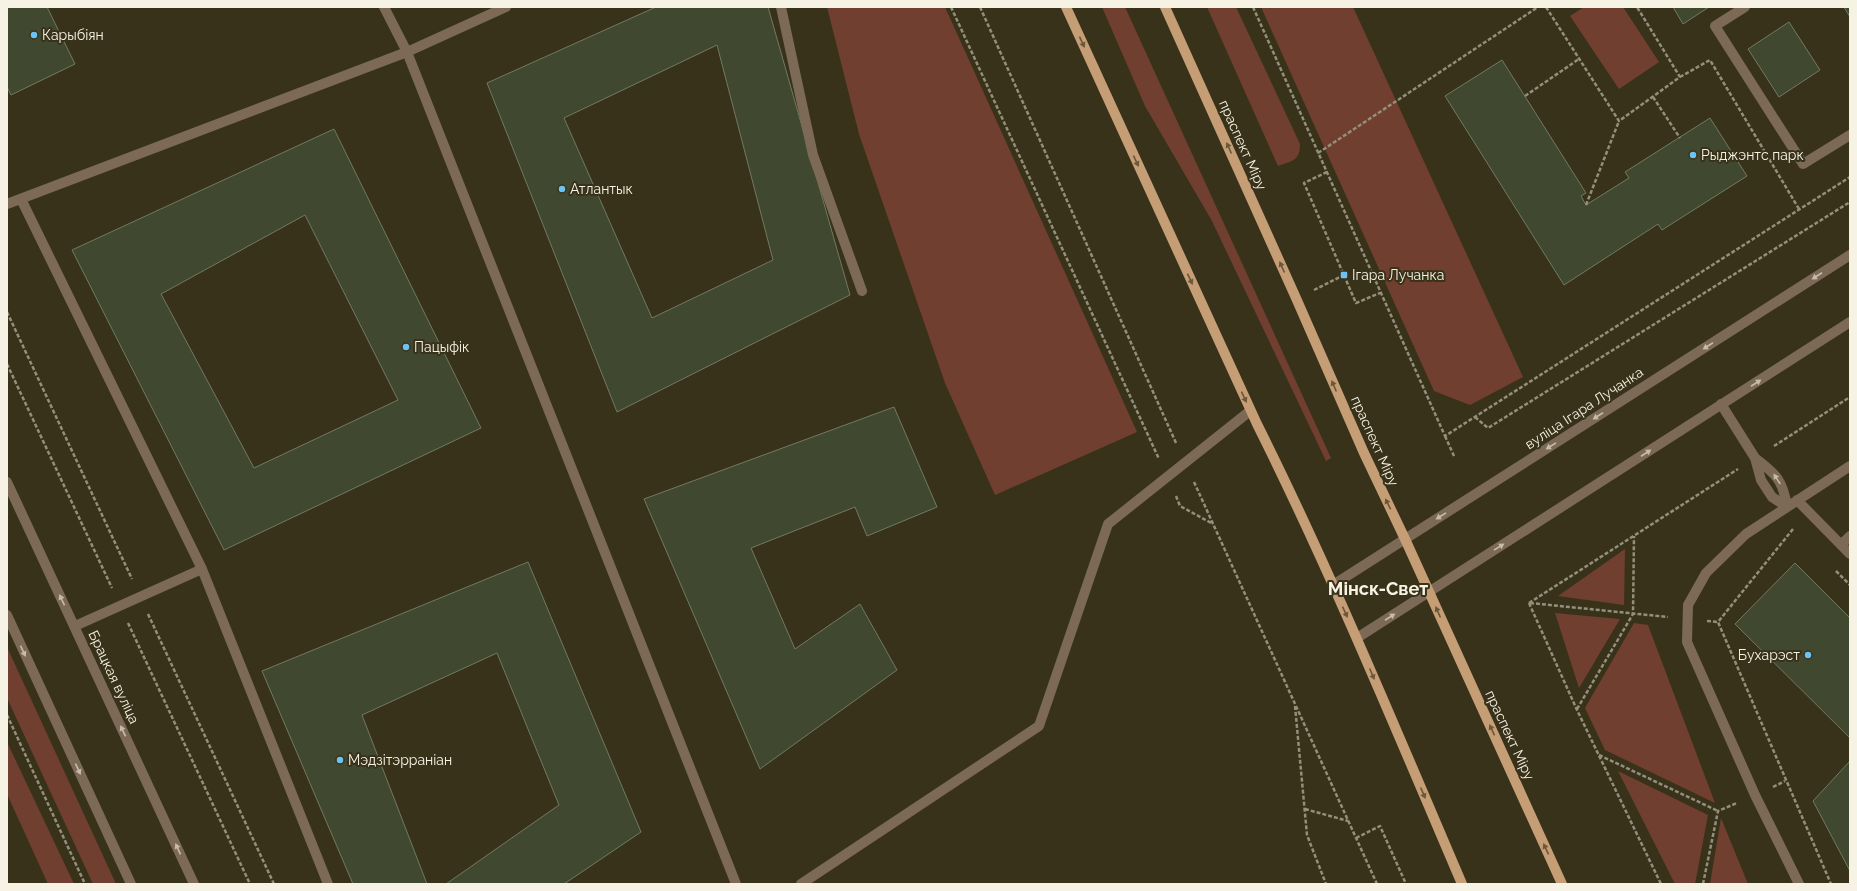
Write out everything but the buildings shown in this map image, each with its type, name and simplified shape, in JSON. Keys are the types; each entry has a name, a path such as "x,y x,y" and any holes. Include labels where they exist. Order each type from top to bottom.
{"main road":[{"path":"1066,7 1250,411 1289,489 1357,638 1462,884"},
{"name":"праспект Міру","path":"1165,7 1296,298 1364,454 1405,539 1562,884"}],"street":[{"path":"384,7 407,52 736,884"},
{"path":"7,204 407,52 506,7"},
{"path":"781,7 813,155 862,291"},
{"path":"1745,7 1715,26 1803,164 1850,135"},
{"path":"21,199 202,569 328,884"},
{"name":"вуліца Ігара Лучанка","path":"1333,585 1850,255"},
{"path":"1357,638 1850,322"},
{"path":"1721,404 1756,458 1773,472 1784,489 1787,507"},
{"path":"801,884 1040,726 1108,524 1250,411"},
{"path":"1756,458 1761,480 1772,497 1787,507"},
{"path":"1799,884 1754,795 1687,642 1688,605 1706,573 1746,534 1850,466"},
{"name":"Брацкая вуліца","path":"7,482 194,884"},
{"path":"1797,500 1850,554"},
{"path":"1841,545 1850,536"},
{"path":"74,626 202,569"},
{"path":"7,615 131,884"}],"path":[{"path":"951,7 1180,506 1213,524"},
{"path":"980,7 1377,884"},
{"path":"1253,7 1454,456"},
{"path":"1318,152 1538,7"},
{"path":"1546,7 1619,121"},
{"path":"1637,7 1680,77"},
{"path":"1525,96 1579,59"},
{"path":"1586,205 1619,121 1680,77 1710,60 1799,209"},
{"path":"1653,97 1680,138"},
{"path":"1327,172 1304,183 1356,303 1380,293"},
{"path":"1445,436 1850,177"},
{"path":"1475,417 1488,428 1850,202"},
{"path":"1296,298 1344,275"},
{"path":"1529,603 1850,397"},
{"path":"1799,534 1794,528 1718,622 1831,884"},
{"path":"1577,710 1633,614 1634,536"},
{"path":"1833,568 1850,585"},
{"path":"1529,603 1674,618"},
{"path":"1529,603 1577,710 1661,884"},
{"path":"1295,704 1307,836 1326,884"},
{"path":"7,715 85,884"},
{"path":"1599,755 1718,811 1723,809"},
{"path":"1305,808 1349,821"},
{"path":"1703,884 1718,811"},
{"path":"1356,838 1380,826 1406,884"}],"shaded area":[{"path":"827,7 945,7 1137,432 995,495 945,383 859,134"},
{"path":"1102,7 1125,7 1331,458 1326,461 1212,221 1145,106"},
{"path":"1207,7 1236,7 1300,144 1299,154 1294,160 1278,166"},
{"path":"1261,7 1353,7 1523,377 1470,405 1434,391"},
{"path":"1584,7 1623,7 1659,62 1619,89 1570,16"},
{"path":"1625,549 1624,605 1558,596"},
{"path":"1555,613 1620,619 1579,688"},
{"path":"1634,623 1648,625 1715,803 1605,750 1585,708"},
{"path":"7,647 116,884 93,884 7,698"},
{"path":"7,742 74,884 48,884 7,794"},
{"path":"1618,771 1708,815 1695,884 1675,884"},
{"path":"1721,818 1748,884 1710,884"}],"place":[{"name":"Карыбіян","path":"34,35"},
{"name":"Рыджэнтс парк","path":"1693,155"},
{"name":"Атлантык","path":"562,189"},
{"name":"Ігара Лучанка","path":"1344,275"},
{"name":"Пацыфік","path":"406,347"},
{"name":"Бухарэст","path":"1808,655"},
{"name":"Мэдзітэрраніан","path":"340,760"}],"district":[{"name":"Мінск-Свет","path":"1378,589"}]}
